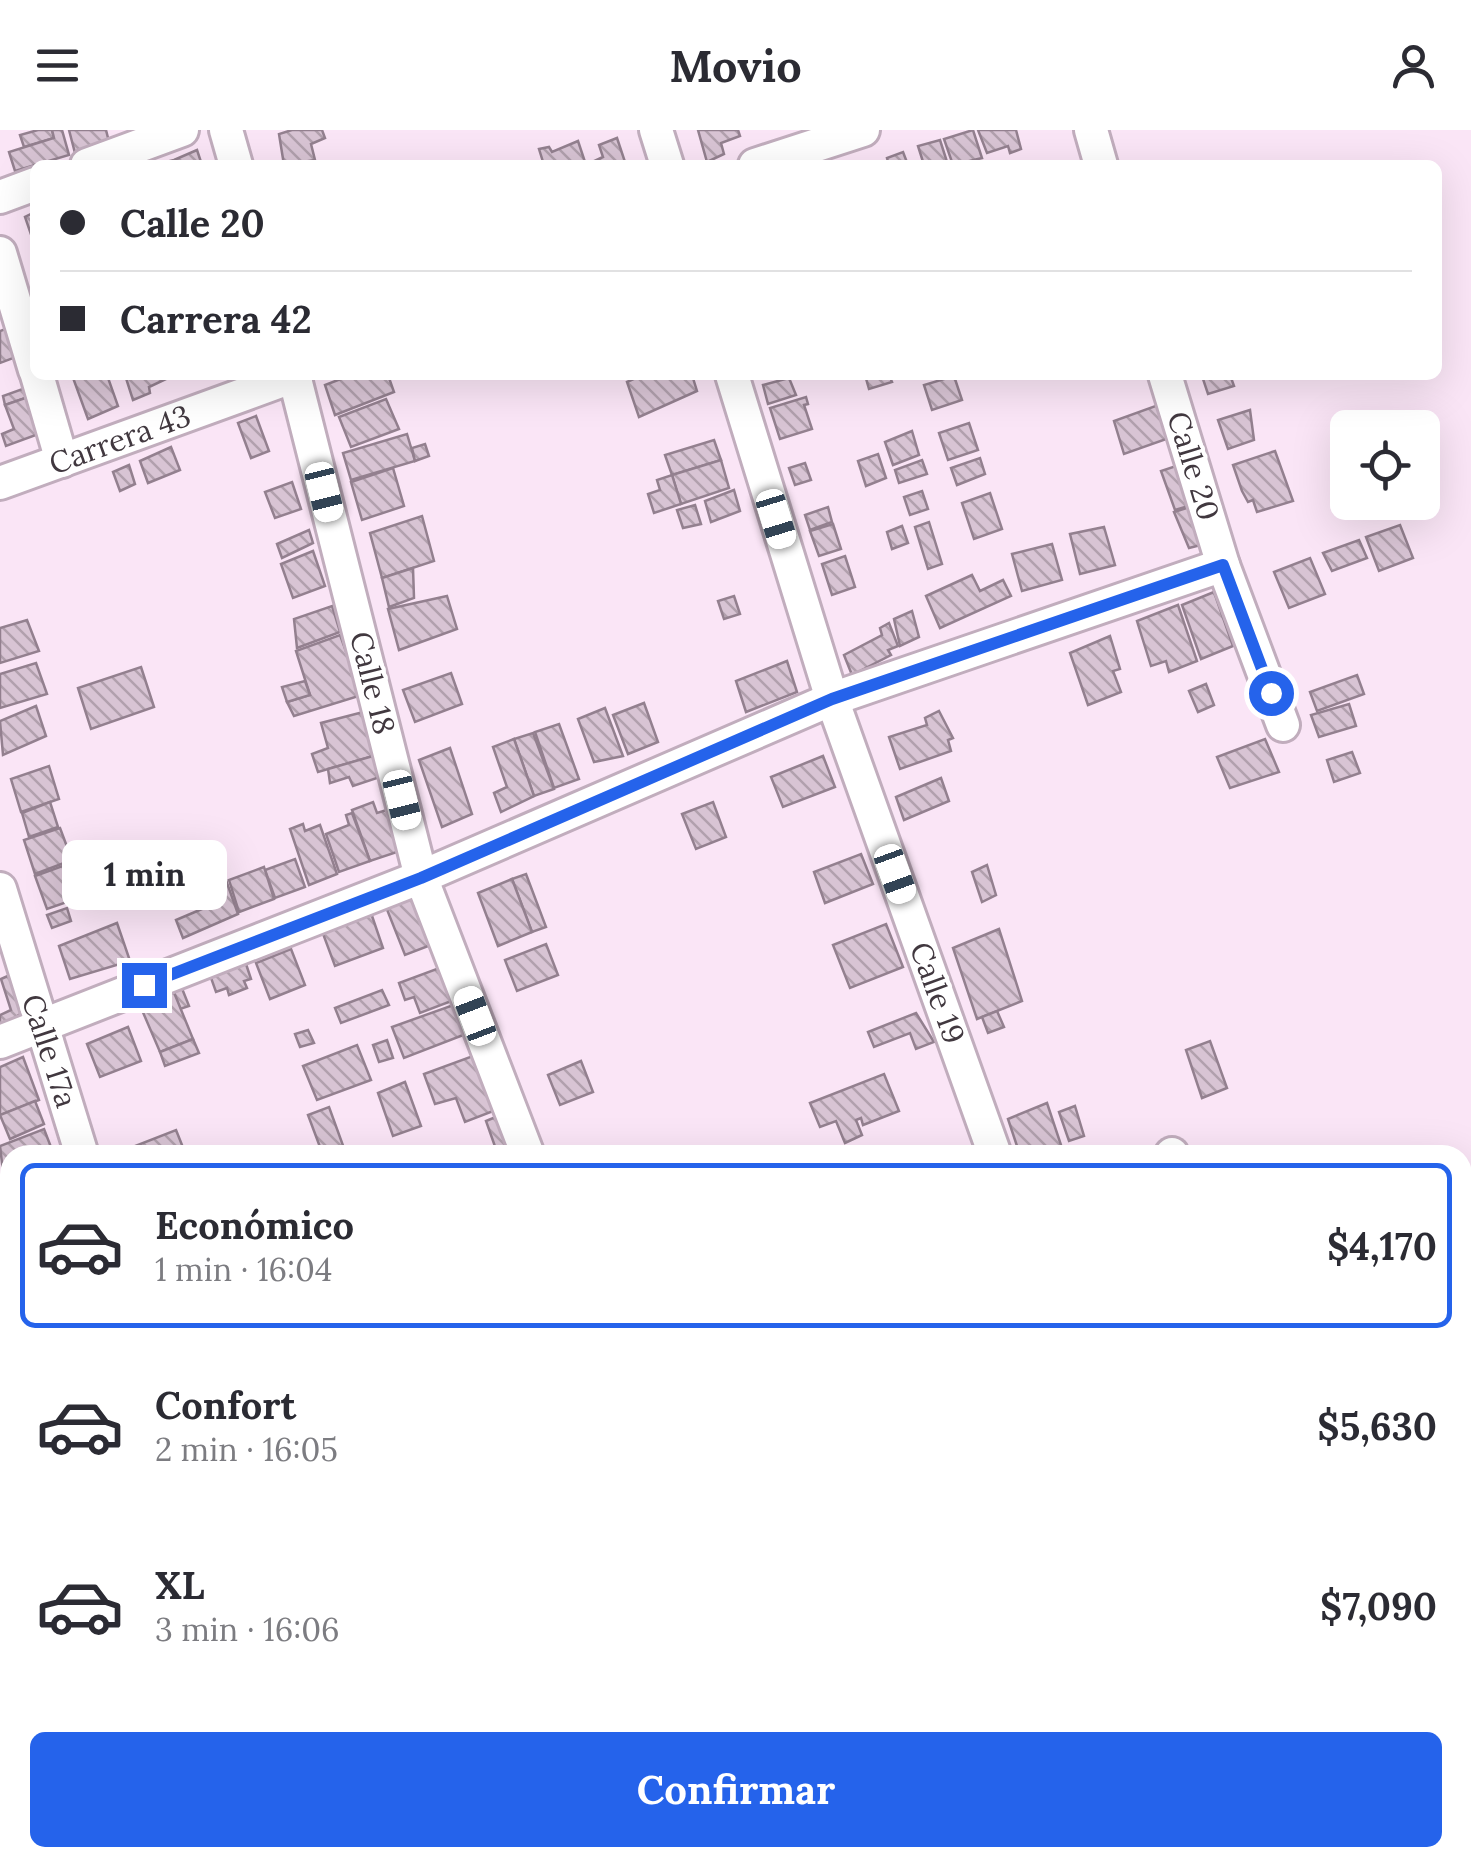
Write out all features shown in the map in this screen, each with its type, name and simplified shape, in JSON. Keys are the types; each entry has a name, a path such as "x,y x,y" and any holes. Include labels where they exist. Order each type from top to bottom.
{"street":[{"path":"101,160 182,130"},
{"path":"226,130 235,160"},
{"path":"656,130 665,160"},
{"path":"771,160 864,130"},
{"path":"1091,130 1100,160"},
{"path":"0,198 30,186"},
{"path":"0,253 30,352"},
{"path":"38,380 62,461"},
{"name":"Carrera 43","path":"0,483 281,380"},
{"name":"Calle 18","path":"296,380 421,878 524,1145"},
{"name":"Calle 19","path":"734,380 832,699 991,1145"},
{"name":"Calle 20","path":"1167,380 1223,565 1284,725"},
{"path":"0,1042 421,878 832,699 1223,565"},
{"name":"Calle 17a","path":"0,889 79,1145"}],"building":[{"path":"52,130 54,138 24,147 20,135"},
{"path":"52,130 62,130 69,155 30,160 30,167 15,171 9,152 54,138"},
{"path":"69,130 106,130 109,142 75,153"},
{"path":"322,130 325,138 311,144 315,160 283,160 279,134"},
{"path":"698,130 738,130 740,136 721,143 724,154 706,160"},
{"path":"973,130 982,158 951,160 944,139"},
{"path":"978,130 1016,130 1021,149 1010,153 1008,146 987,153"},
{"path":"617,138 624,160 597,160 603,157 599,145"},
{"path":"940,140 946,160 922,160 918,146"},
{"path":"578,141 584,160 542,160 539,149 549,147 552,152"},
{"path":"197,150 200,160 174,160"},
{"path":"903,152 906,160 888,160"},
{"path":"19,324 29,352 0,363 0,331"},
{"path":"74,380 109,380 118,406 88,419"},
{"path":"127,380 164,380 149,387 150,393 133,400"},
{"path":"338,380 390,380 394,392 335,415 325,385"},
{"path":"694,380 697,391 639,417 627,382"},
{"path":"790,380 796,395 768,404 763,385"},
{"path":"866,380 892,382 869,389"},
{"path":"955,380 962,400 932,410 924,385"},
{"path":"1203,380 1232,380 1234,386 1208,394"},
{"path":"28,387 31,396 5,405 3,396"},
{"path":"31,396 44,432 6,446 2,434 14,429 5,405"},
{"path":"806,397 808,404 804,405 812,429 780,439 770,408"},
{"path":"386,399 399,429 351,447 339,417"},
{"path":"1161,404 1172,437 1124,454 1114,421"},
{"path":"1250,410 1254,440 1228,449 1218,420"},
{"path":"256,416 269,451 251,458 238,423"},
{"path":"969,423 978,450 948,460 939,433"},
{"path":"912,431 919,455 893,465 885,442"},
{"path":"407,434 415,461 351,480 343,453"},
{"path":"714,440 721,460 672,475 665,455"},
{"path":"425,444 429,456 415,461 412,448"},
{"path":"171,447 180,470 148,483 140,461"},
{"path":"1275,451 1293,501 1257,512 1253,500 1248,502 1242,491 1233,465"},
{"path":"878,454 886,478 866,486 858,461"},
{"path":"980,458 985,474 957,485 951,468"},
{"path":"721,460 729,488 681,504 672,475"},
{"path":"922,460 927,474 899,483 895,470"},
{"path":"805,463 811,480 795,485 789,468"},
{"path":"129,465 135,484 120,491 113,472"},
{"path":"1179,465 1192,505 1175,510 1161,471"},
{"path":"393,468 404,506 362,520 351,482"},
{"path":"672,475 681,504 654,513 648,494 660,490 657,480"},
{"path":"292,482 301,509 275,518 265,492"},
{"path":"734,490 740,511 711,522 705,501"},
{"path":"922,491 928,509 910,515 904,497"},
{"path":"990,493 1002,529 974,539 962,503"},
{"path":"695,505 701,524 683,528 677,510"},
{"path":"1193,506 1209,543 1189,548 1174,512"},
{"path":"828,507 832,522 810,530 805,515"},
{"path":"422,516 434,561 382,578 370,533"},
{"path":"929,522 942,564 928,569 915,527"},
{"path":"833,524 841,549 819,556 810,531"},
{"path":"1400,525 1413,558 1379,571 1366,537"},
{"path":"902,526 908,543 892,549 887,532"},
{"path":"1104,527 1115,565 1080,574 1070,534"},
{"path":"309,530 313,543 282,558 277,544"},
{"path":"1359,540 1367,558 1332,571 1323,553"},
{"path":"1052,544 1062,580 1022,591 1012,554"},
{"path":"313,551 325,586 293,598 281,564"},
{"path":"845,556 855,587 832,595 822,564"},
{"path":"1310,558 1325,594 1289,608 1274,572"},
{"path":"413,568 414,598 389,607 382,578"},
{"path":"972,575 980,591 1003,580 1011,596 940,628 926,596"},
{"path":"1214,592 1233,646 1201,659 1182,605"},
{"path":"447,596 457,629 399,650 388,609"},
{"path":"734,596 740,614 724,619 718,601"},
{"path":"1178,605 1197,661 1169,672 1166,661 1151,666 1137,621"},
{"path":"332,606 340,632 297,648 294,619"},
{"path":"912,611 919,637 900,646 894,619"},
{"path":"27,620 39,651 0,663 0,628"},
{"path":"889,623 898,646 888,650 891,655 852,675 844,655 882,635 880,628"},
{"path":"340,635 362,695 294,716 287,702 310,695 296,651"},
{"path":"1110,636 1120,669 1113,671 1121,692 1088,705 1070,653"},
{"path":"787,661 797,692 746,712 736,681"},
{"path":"36,663 47,694 0,708 0,674"},
{"path":"141,667 154,707 91,729 78,688"},
{"path":"451,673 462,704 415,722 403,690"},
{"path":"1357,675 1364,694 1317,711 1310,692"},
{"path":"305,681 310,695 287,702 282,687"},
{"path":"1206,684 1214,705 1198,712 1189,691"},
{"path":"644,703 658,742 628,754 613,715"},
{"path":"1349,704 1356,726 1319,737 1311,715"},
{"path":"36,706 46,736 3,755 0,721"},
{"path":"605,708 623,756 594,762 578,719"},
{"path":"367,711 380,754 318,772 312,754 328,748 321,723"},
{"path":"939,711 953,738 948,740 951,751 900,769 889,737 927,725 925,718"},
{"path":"559,724 579,779 554,788 535,732"},
{"path":"533,733 554,789 534,796 514,739"},
{"path":"514,739 534,796 501,812 494,793 507,787 493,747"},
{"path":"1265,739 1279,772 1230,788 1217,757"},
{"path":"450,748 472,814 442,827 419,760"},
{"path":"1352,752 1360,773 1334,782 1327,760"},
{"path":"380,754 386,775 353,786 349,777 330,783 328,769"},
{"path":"823,756 835,787 783,807 771,777"},
{"path":"49,766 59,799 21,812 11,779"},
{"path":"941,778 949,801 904,820 896,797"},
{"path":"50,802 58,827 29,837 22,813"},
{"path":"373,802 377,813 390,809 403,850 370,861 352,810"},
{"path":"713,802 726,837 696,849 682,814"},
{"path":"352,813 370,861 339,872 326,834 349,825 346,815"},
{"path":"303,824 305,831 320,825 337,874 309,885 290,829"},
{"path":"60,828 72,860 35,874 24,840"},
{"path":"101,852 113,886 47,909 35,876"},
{"path":"861,854 873,884 825,903 814,872"},
{"path":"295,859 305,887 275,898 265,870"},
{"path":"987,865 996,895 982,902 972,872"},
{"path":"221,866 238,914 183,938 176,920 202,909 191,879"},
{"path":"264,867 274,899 239,912 229,880"},
{"path":"526,874 546,927 532,932 512,879"},
{"path":"512,879 532,932 498,946 478,893"},
{"path":"417,895 436,943 405,955 386,907"},
{"path":"67,908 71,921 52,928 47,915"},
{"path":"371,913 383,948 335,966 322,931"},
{"path":"117,923 130,961 70,979 59,946"},
{"path":"886,924 903,967 850,988 833,945"},
{"path":"999,929 1022,1001 977,1019 953,948"},
{"path":"546,944 558,975 517,991 505,960"},
{"path":"291,949 305,985 270,999 256,963"},
{"path":"245,961 251,979 244,981 247,988 229,995 227,988 216,992 210,975"},
{"path":"450,964 462,997 420,1013 414,997 405,1000 399,983"},
{"path":"10,975 25,1011 0,1027 0,1015 11,1010 1,979"},
{"path":"181,986 189,1006 180,1009 173,990"},
{"path":"173,990 193,1039 160,1052 139,1003"},
{"path":"382,990 389,1005 341,1023 335,1008"},
{"path":"459,1003 471,1032 404,1058 392,1027"},
{"path":"997,1011 1004,1027 988,1033 982,1017"},
{"path":"916,1013 934,1042 916,1049 910,1033 874,1047 868,1032"},
{"path":"128,1027 141,1061 100,1077 87,1044"},
{"path":"308,1030 314,1043 300,1047 295,1034"},
{"path":"193,1039 199,1053 165,1066 160,1052"},
{"path":"387,1040 393,1058 379,1062 373,1045"},
{"path":"1210,1041 1227,1088 1202,1098 1186,1050"},
{"path":"357,1045 371,1080 317,1100 303,1066"},
{"path":"481,1053 501,1108 465,1122 456,1098 435,1104 424,1074"},
{"path":"23,1057 39,1100 0,1115 0,1067"},
{"path":"581,1061 593,1092 560,1105 548,1075"},
{"path":"884,1074 899,1111 863,1125 861,1118 856,1120 862,1135 845,1143 836,1121 820,1127 810,1103"},
{"path":"405,1082 421,1126 393,1136 378,1093"},
{"path":"35,1101 44,1124 10,1139 0,1115"},
{"path":"1047,1103 1061,1145 1017,1145 1008,1119"},
{"path":"1075,1106 1084,1136 1069,1141 1059,1112"},
{"path":"329,1107 343,1145 319,1145 308,1115"},
{"path":"503,1114 514,1145 494,1145 486,1121"},
{"path":"44,1129 50,1145 3,1145"},
{"path":"176,1130 182,1145 138,1145"}],"route":[{"path":"144,985 421,878 832,699 1223,565 1271,693"}]}
